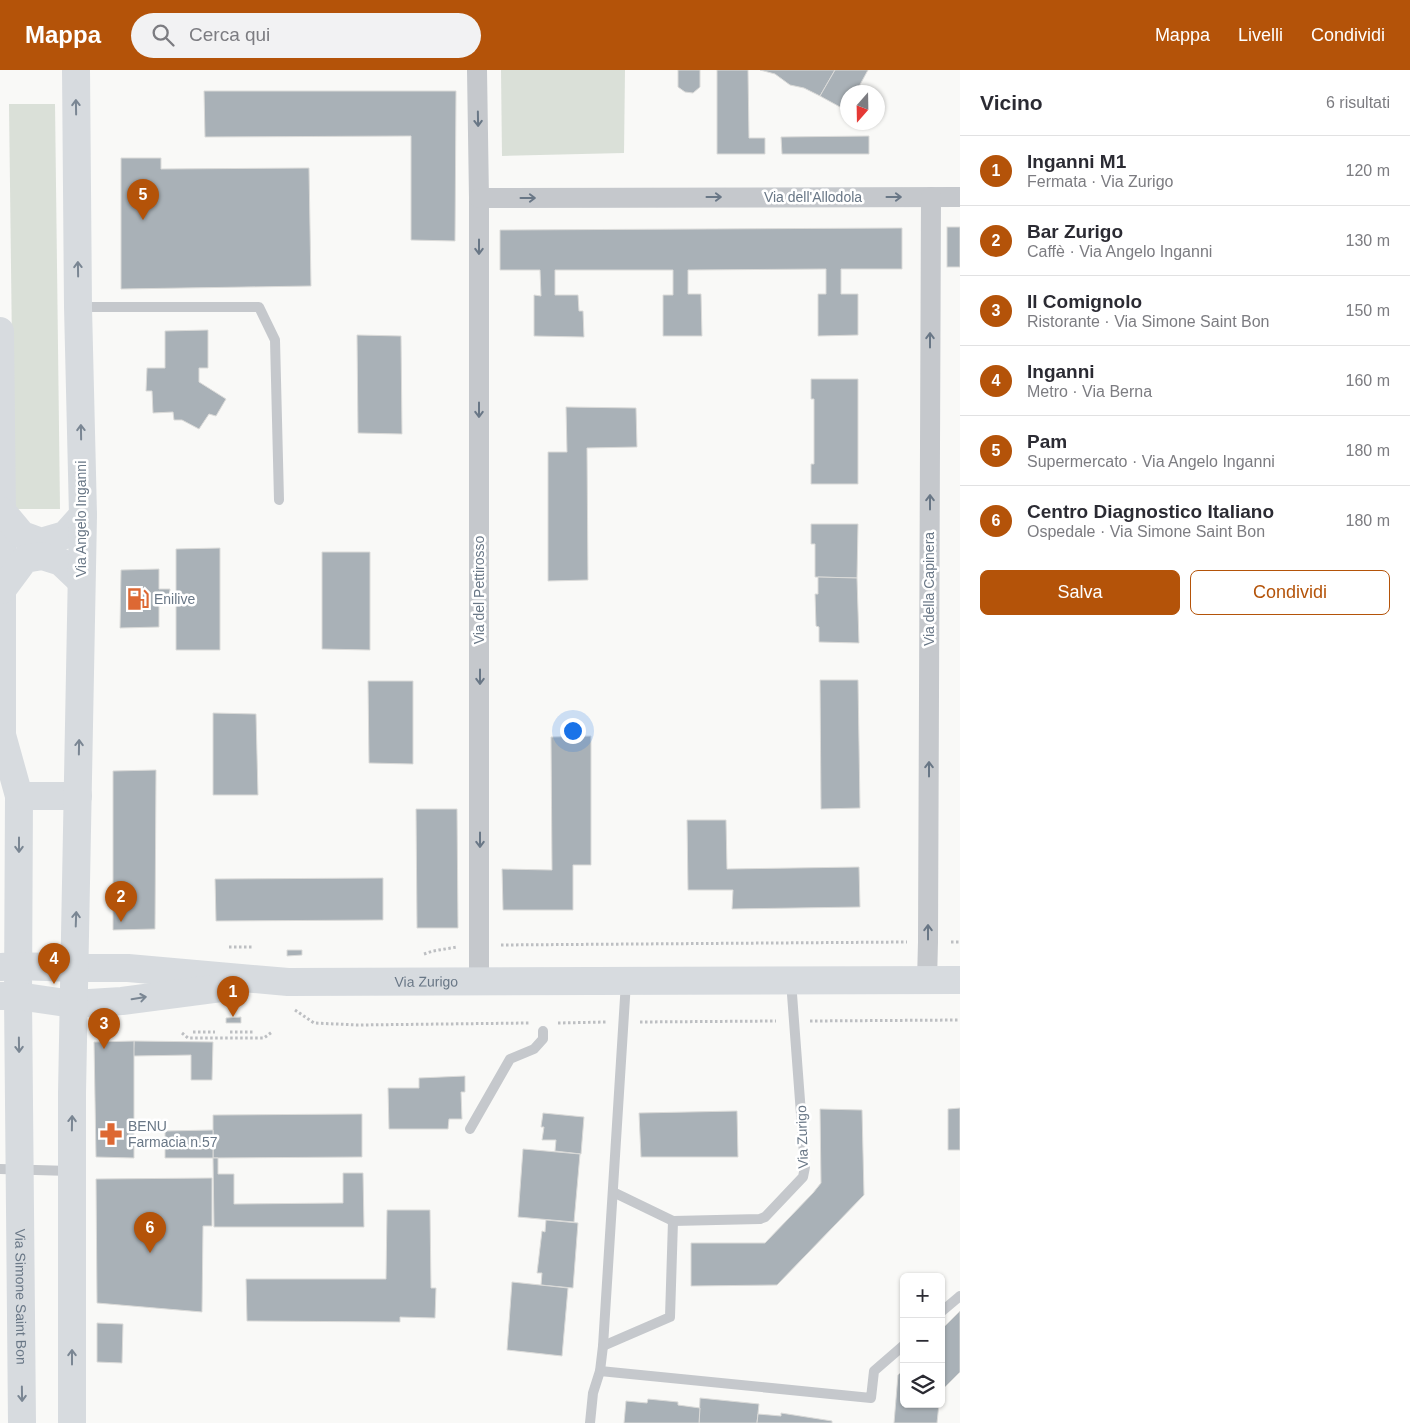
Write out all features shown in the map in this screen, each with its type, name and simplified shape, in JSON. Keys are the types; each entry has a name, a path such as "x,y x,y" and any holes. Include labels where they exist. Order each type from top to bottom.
{"street":[{"name":"Via Angelo Inganni","path":"75,968 83,515 78,307 76,70"},
{"name":"Via del Pettirosso","path":"478,70 479,982"},
{"name":"Via della Capinera","path":"926,981 928,942 930,197"},
{"name":"Via dell'Allodola","path":"479,198 960,197"},
{"path":"0,331 2,735 19,796 9,966"},
{"path":"2,511 22,535 42,542 65,535 83,515"},
{"path":"1,590 25,559 42,556 61,562 81,581"},
{"path":"19,796 78,796"},
{"name":"Via Zurigo","path":"9,966 128,968 288,982"},
{"name":"Via Simone Saint Bon","path":"9,966 10,1170 22,1423"},
{"path":"72,1423 73,1004 75,968"},
{"name":"Via Zurigo","path":"9,996 73,1004 122,1001 228,987 288,982 960,980"}],"lane":[{"path":"78,307 259,307 275,340 279,500"},
{"name":"Via Zurigo","path":"613,1192 673,1221 762,1219 803,1177 805,1167 791,981"},
{"path":"590,1423 593,1392 600,1372 603,1346 626,982"},
{"path":"470,1130 510,1059 534,1049 543,1039 543,1031"},
{"path":"10,1170 72,1171"},
{"path":"603,1346 670,1317 673,1221"},
{"path":"945,1309 960,1296"},
{"path":"600,1372 871,1398 874,1371 900,1348"}],"path":[{"path":"495,945 916,942"},
{"path":"228,947 253,947"},
{"path":"182,1032 188,1038 264,1038 272,1032"},
{"path":"193,1032 215,1032"},
{"path":"230,1032 254,1032"}],"shaded area":[{"path":"501,70 625,70 624,153 502,156"},
{"path":"9,104 55,104 60,509 14,509"}],"building":[{"path":"678,70 700,70 700,87 693,93 685,92 678,87"},
{"path":"717,70 748,70 749,138 765,138 765,154 717,154"},
{"path":"760,70 835,70 820,96 804,88 790,85 775,74"},
{"path":"835,70 868,70 860,85 840,85 840,107 820,96"},
{"path":"204,91 456,91 455,241 411,240 411,136 205,137"},
{"path":"869,136 869,154 782,154 781,137"},
{"path":"121,158 161,158 161,169 309,168 311,286 121,289"},
{"path":"947,227 960,227 960,267 947,267"},
{"path":"902,228 902,269 841,269 841,294 858,294 858,335 818,336 818,294 826,294 826,269 688,270 688,294 701,294 702,336 663,336 663,295 673,295 673,270 555,270 555,295 578,295 579,311 583,311 584,337 534,336 534,295 541,296 540,270 500,270 500,230"},
{"path":"208,330 208,368 199,368 199,382 226,399 216,416 209,414 199,429 182,420 174,420 173,412 153,413 152,391 146,391 147,368 165,368 165,331"},
{"path":"357,335 401,336 402,434 358,433"},
{"path":"811,379 858,379 858,484 811,484 811,464 814,464 814,399 811,399"},
{"path":"566,407 636,408 637,447 587,448 588,580 548,581 548,452 567,452"},
{"path":"811,524 858,524 857,578 815,577 815,544 811,544"},
{"path":"220,548 220,650 176,650 176,549"},
{"path":"322,552 370,552 370,650 322,649"},
{"path":"159,569 159,589 170,589 169,604 159,605 159,627 120,628 121,570"},
{"path":"818,577 857,578 859,643 819,642 819,627 816,626 815,594 818,594"},
{"path":"820,680 858,680 860,808 821,809"},
{"path":"368,681 413,681 413,764 369,763"},
{"path":"213,713 256,714 258,795 213,795"},
{"path":"591,736 591,865 573,865 573,910 503,910 502,869 552,870 551,737"},
{"path":"156,770 155,929 113,930 113,771"},
{"path":"416,809 457,809 458,928 417,928"},
{"path":"687,820 726,820 727,869 859,867 860,907 732,909 733,890 688,890"},
{"path":"383,878 383,920 216,921 215,879"},
{"path":"287,950 302,950 302,955 287,956"},
{"path":"241,1017 241,1023 226,1023 226,1018"},
{"path":"134,1041 213,1042 212,1080 191,1080 191,1055 133,1056"},
{"path":"134,1041 134,1158 96,1157 94,1042"},
{"path":"465,1076 465,1092 461,1092 462,1119 449,1119 448,1129 389,1129 388,1088 419,1088 419,1078"},
{"path":"960,1108 960,1150 948,1150 948,1109"},
{"path":"820,1109 862,1110 864,1195 777,1285 691,1286 691,1243 765,1243 821,1183"},
{"path":"737,1111 738,1157 641,1157 639,1113"},
{"path":"543,1113 584,1117 581,1154 555,1151 556,1140 542,1140 544,1127 541,1127"},
{"path":"362,1114 362,1157 213,1158 213,1115"},
{"path":"213,1130 213,1158 165,1158 165,1131"},
{"path":"523,1149 580,1154 574,1222 518,1217"},
{"path":"213,1158 218,1158 218,1174 234,1174 234,1204 343,1203 343,1173 363,1173 364,1227 214,1227"},
{"path":"212,1178 212,1226 203,1226 202,1312 97,1303 96,1179"},
{"path":"387,1210 430,1210 431,1288 436,1288 435,1318 400,1317 400,1322 247,1321 246,1279 386,1279"},
{"path":"546,1220 578,1223 573,1288 541,1285 542,1273 537,1273 542,1231 545,1232"},
{"path":"512,1282 568,1288 562,1356 507,1350"},
{"path":"960,1311 960,1372 945,1387 945,1363 945,1326"},
{"path":"97,1323 123,1324 122,1363 97,1362"},
{"path":"900,1373 900,1408 939,1408 937,1423 894,1423 898,1375"},
{"path":"700,1398 759,1404 757,1423 699,1423"},
{"path":"648,1399 678,1402 678,1405 700,1408 699,1423 624,1423 626,1401 647,1403"},
{"path":"781,1413 832,1421 832,1423 757,1423 758,1414 781,1416"}],"place":[{"name":"Pam","path":"143,220"},
{"name":"Enilive","path":"138,599"},
{"name":"Bar Zurigo","path":"121,922"},
{"name":"Inganni","path":"54,984"},
{"name":"Inganni M1","path":"233,1017"},
{"name":"Il Comignolo","path":"104,1049"},
{"name":"BENU Farmacia n.57","path":"111,1134"},
{"name":"Centro Diagnostico Italiano","path":"150,1253"}]}
